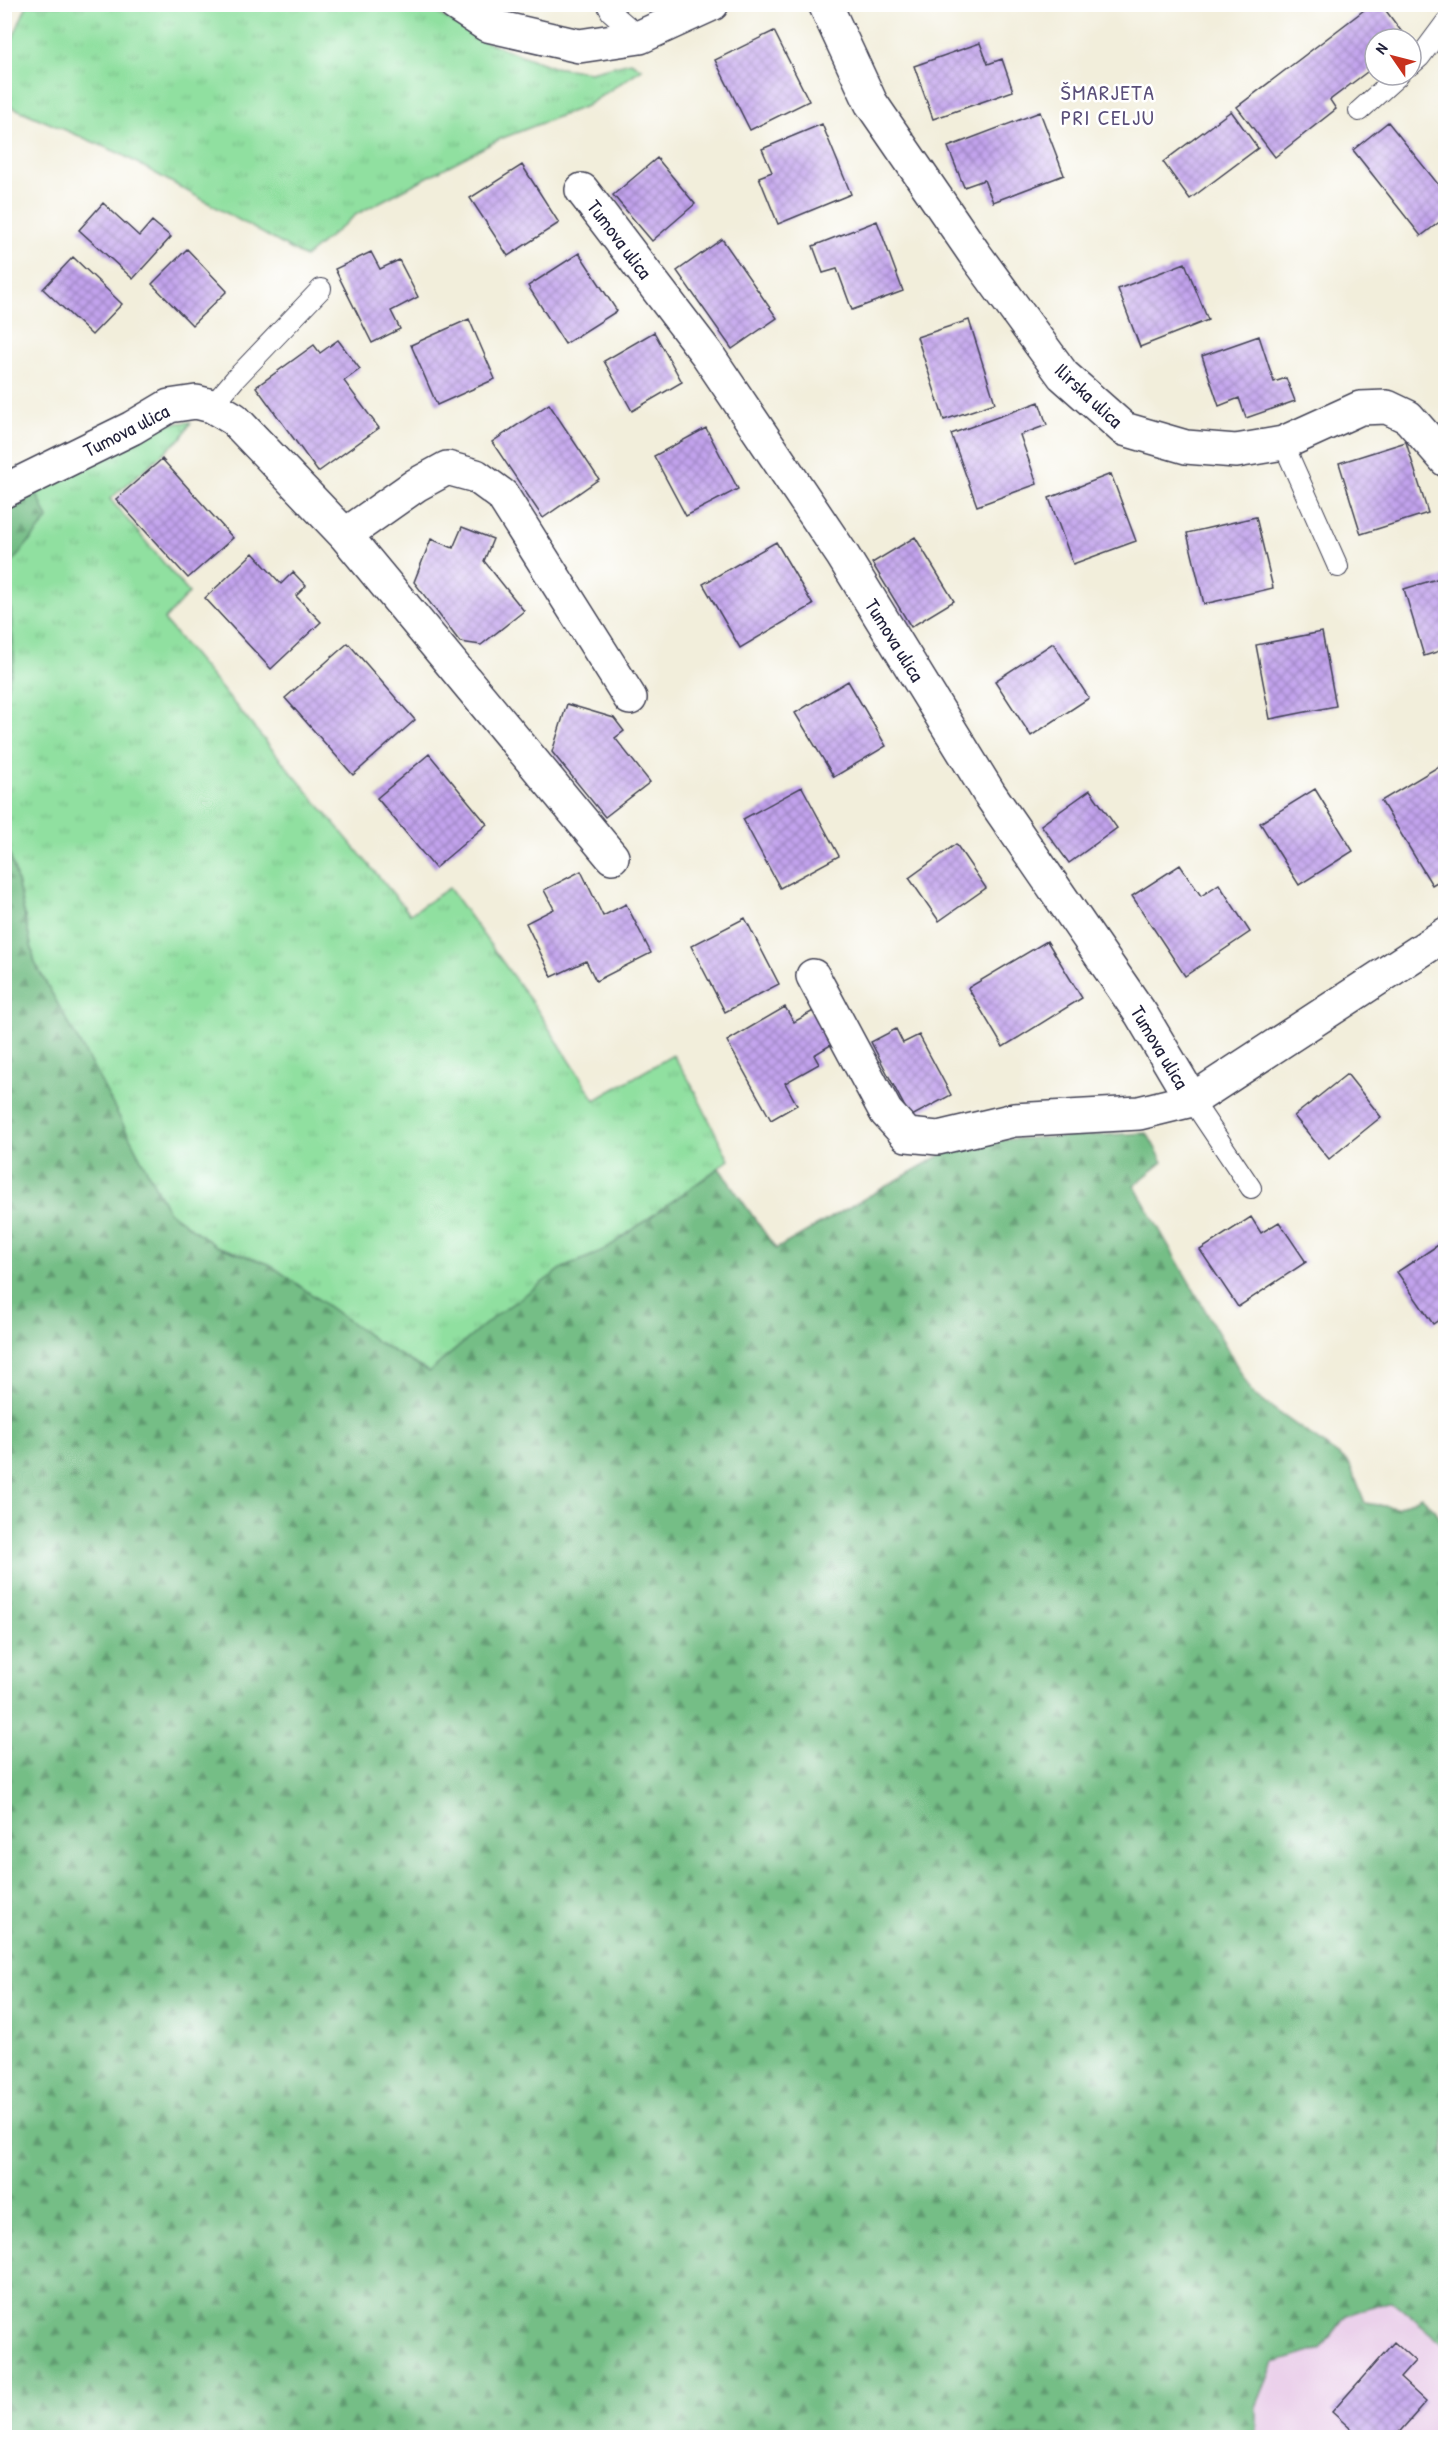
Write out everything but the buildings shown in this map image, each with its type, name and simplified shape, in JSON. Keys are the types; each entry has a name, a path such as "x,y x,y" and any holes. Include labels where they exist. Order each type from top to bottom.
{"street":[{"path":"454,4 487,25 579,46 640,37 688,17 712,4"},
{"name":"Ilirska ulica","path":"825,4 871,103 974,252 1063,375 1124,429 1196,447 1236,451 1283,443 1360,408 1387,407 1408,417 1446,460"},
{"name":"Tumova ulica","path":"582,190 706,354 843,556 989,793 1141,1014 1192,1100"},
{"name":"Tumova ulica","path":"4,491 132,428 169,406 196,402 212,406 234,419 345,535 612,857"},
{"path":"345,535 416,484 447,468 476,476 502,495 630,698"},
{"name":"Tumova ulica","path":"813,976 886,1112 907,1135 938,1138 1014,1120 1139,1113 1192,1100 1446,934"}],"lane":[{"path":"607,4 611,12 640,37"},
{"path":"1423,53 1446,22"},
{"path":"1359,111 1386,87"},
{"path":"212,406 321,289"},
{"path":"1283,443 1338,567"},
{"path":"1192,1100 1251,1188"}],"shaded area":[{"path":"1391,2300 1445,2346 1445,2437 1256,2438 1256,2407 1274,2363 1321,2349 1347,2315"}],"green space":[{"path":"27,5 424,5 486,42 553,67 590,72 631,62 642,69 586,106 500,139 357,214 305,257 121,154 5,104 5,56"},
{"path":"191,422 182,437 110,499 189,593 164,620 410,914 449,888 536,1008 595,1100 673,1055 689,1080 729,1160 603,1251 563,1268 495,1316 429,1372 379,1343 269,1264 216,1246 168,1211 101,1082 35,963 15,872 5,839 5,695 14,661 8,567 48,519 36,492 168,424"},
{"path":"36,492 48,519 8,567 14,661 5,695 5,505"},
{"path":"4,839 15,872 35,963 101,1082 168,1211 216,1246 269,1264 379,1343 429,1372 495,1316 563,1268 603,1251 719,1168 776,1249 955,1147 992,1140 1147,1133 1163,1162 1134,1185 1253,1394 1349,1463 1365,1503 1397,1508 1421,1496 1436,1511 1445,1535 1445,2346 1391,2300 1347,2315 1321,2349 1274,2363 1256,2407 1256,2437 5,2437"}],"district":[{"name":"ŠMARJETA PRI CELJU","path":"1108,104"}]}
